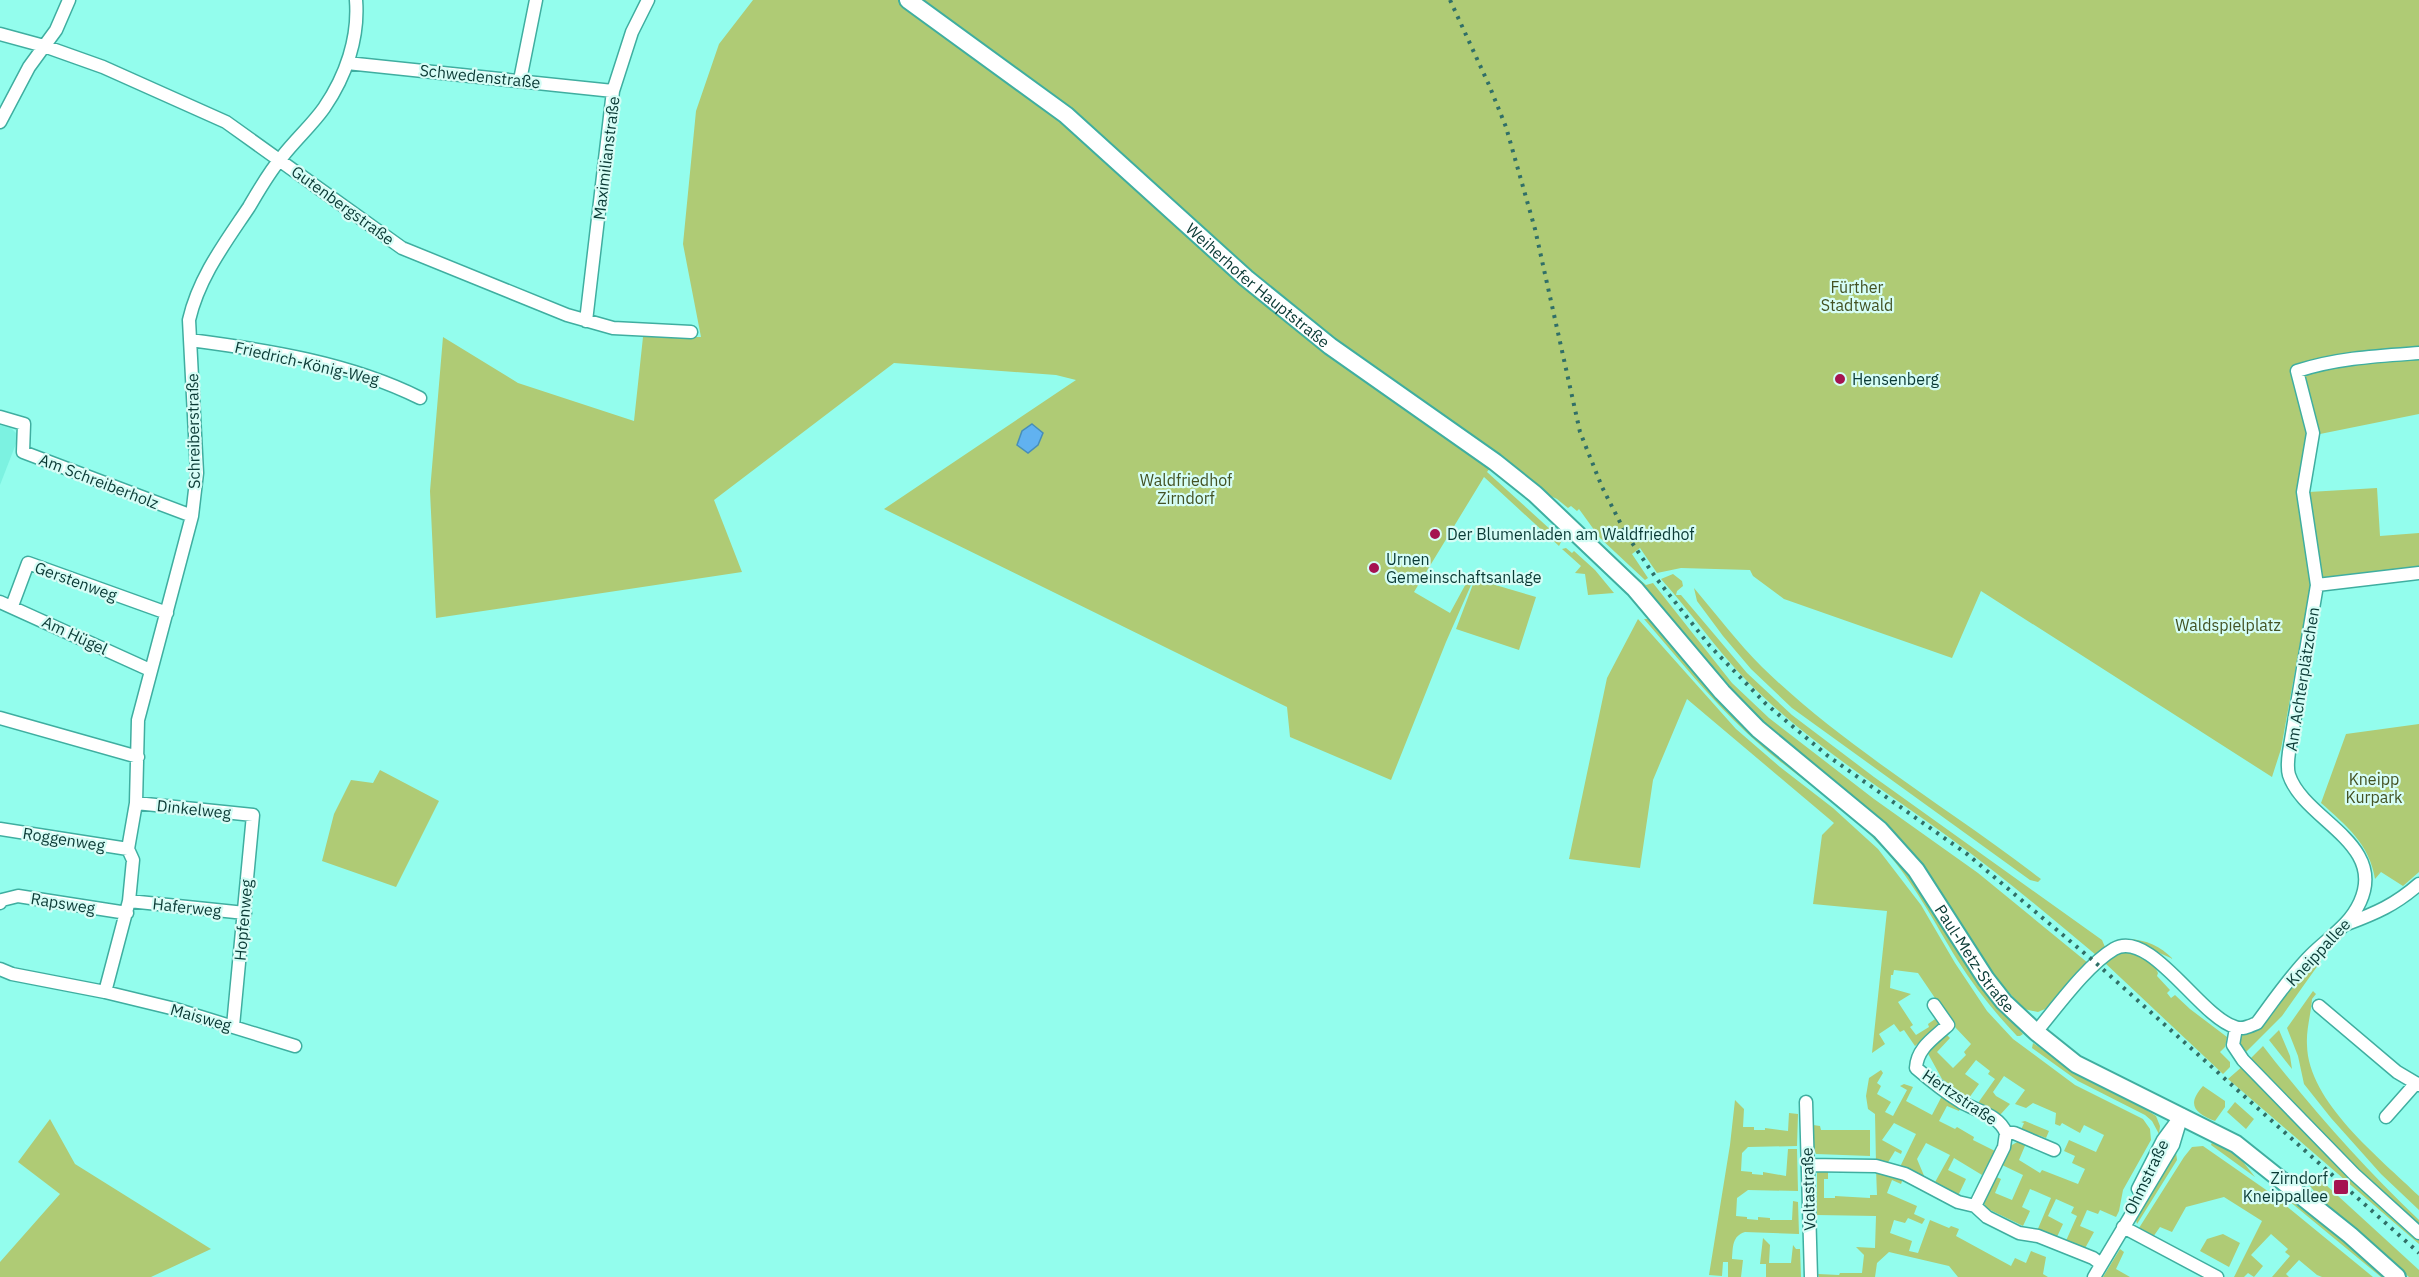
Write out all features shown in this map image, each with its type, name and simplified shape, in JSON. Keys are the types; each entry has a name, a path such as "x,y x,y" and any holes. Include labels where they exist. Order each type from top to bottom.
{"street":[{"path":"0,122 29,67 56,30 69,0"},
{"name":"Schreiberstraße","path":"105,992 128,907 133,860 128,849 136,803 138,720 192,516 197,473 189,320 198,288 280,159 324,108 347,63 355,39 356,0"},
{"path":"520,80 536,0"},
{"name":"Maximilianstraße","path":"586,321 613,90 632,32 648,0"},
{"name":"Weiherhofer Hauptstraße","path":"908,0 1066,115 1246,278 1330,346 1495,462 1535,494 1612,566"},
{"name":"Gutenbergstraße","path":"0,34 44,46 103,67 226,122 393,243 586,321 613,328 691,332"},
{"name":"Schwedenstraße","path":"347,63 613,90"},
{"name":"Friedrich-König-Weg","path":"190,340 237,346 309,361 389,383 420,398"},
{"name":"Am Achterplätzchen","path":"2288,773 2289,752 2317,585 2303,492 2313,433 2297,371 2358,357 2419,353"},
{"name":"Am Schreiberholz","path":"0,417 24,424 23,452 192,516"},
{"name":"Gerstenweg","path":"12,606 28,563 167,613"},
{"name":"Paul-Metz-Straße","path":"1612,566 1635,589 1722,692 1758,729 1880,830 1916,870 1986,980 2004,1002 2036,1032 2076,1064 2236,1144 2342,1229 2397,1277"},
{"name":"Am Achterplätzchen","path":"2317,585 2419,573"},
{"name":"Am Hügel","path":"0,602 150,670"},
{"path":"0,718 138,757"},
{"name":"Kneippallee","path":"2236,1028 2245,1028 2257,1023 2311,955 2347,924 2364,892 2364,867 2359,855 2297,791 2288,773"},
{"name":"Dinkelweg","path":"136,803 253,815"},
{"name":"Hopfenweg","path":"233,1026 253,815"},
{"name":"Roggenweg","path":"0,829 128,849"},
{"path":"2347,924 2384,910 2402,900 2419,884"},
{"name":"Rapsweg","path":"0,903 2,900 18,897 128,907"},
{"name":"Haferweg","path":"128,907 244,913"},
{"path":"2036,1032 2096,963 2116,947 2128,945 2142,949 2158,960 2206,1008 2222,1021 2236,1028 2233,1046 2243,1060 2354,1174 2419,1233"},
{"path":"0,969 12,974 105,992"},
{"name":"Maisweg","path":"105,992 233,1026 295,1046"},
{"name":"Hertzstraße","path":"1934,1005 1948,1025 1923,1047 1917,1059 1916,1068 1963,1103 1997,1120 2006,1133 2004,1147 1975,1206"},
{"path":"2319,1006 2397,1072 2418,1084 2386,1117"},
{"name":"Voltastraße","path":"1806,1102 1811,1277"},
{"name":"Ohmstraße","path":"2094,1277 2173,1145 2182,1115"},
{"name":"Hertzstraße","path":"2006,1133 2014,1133 2054,1150"},
{"path":"1808,1165 1876,1166 1905,1173 1958,1202 1975,1206 1988,1217 2019,1233 2037,1236 2093,1258 2101,1264"},
{"path":"2123,1227 2217,1277"}],"shaded area":[{"path":"0,425 11,428 19,436 0,485"}],"green space":[{"name":"Fürther Stadtwald","path":"753,0 2419,0 2419,414 2320,434 2309,492 2377,488 2380,536 2419,533 2419,570 2311,582 2281,749 2272,777 1981,591 1952,658 1784,599 1753,576 1750,570 1681,568 1657,573 1640,548 1632,554 1648,578 1645,580 1600,538 1579,509 1577,511 1571,506 1568,508 1557,499 1544,493 1534,498 1544,514 1490,468 1487,472 1562,540 1559,546 1484,477 1414,592 1450,613 1469,578 1475,576 1391,780 1290,737 1287,707 884,509 1076,380 1056,375 894,363 714,500 742,572 436,618 430,491 443,337 518,383 634,421 643,337 701,337 683,244 696,111 719,44"},
{"path":"1566,548 1572,553 1574,551 1595,570 1614,593 1588,595 1585,574 1575,573 1581,566 1562,549"},
{"path":"1628,570 1646,585 1653,583 1732,683 1769,718 1874,799 1978,873 2088,963 2045,1009 2038,1012 2024,1009 1995,977 1954,913 1916,860 1866,807 1764,724 1728,688"},
{"path":"1673,574 1682,581 1683,586 1676,595 1681,595 1747,673 1792,715 1874,777 2102,940 2105,947 2096,955 1988,866 1793,723 1735,668 1661,579"},
{"path":"1475,579 1536,597 1519,650 1456,629"},
{"path":"1694,588 1753,658 1827,724 2041,879 2038,882 2030,880 1792,708 1751,669 1723,636 1697,601"},
{"path":"1638,619 1736,729 1833,808 1878,849 1921,905 1987,1011 2013,1039 2075,1085 2143,1119 2150,1129 2151,1140 2123,1190 2116,1217 2100,1210 2098,1214 2087,1210 2080,1226 2094,1232 2084,1250 2065,1243 2077,1216 2071,1213 2074,1207 2056,1199 2048,1216 2063,1224 2056,1239 2037,1231 2051,1198 2030,1189 2022,1207 2030,1211 2023,1226 1986,1208 1983,1201 1994,1176 2001,1179 1995,1193 2012,1200 2023,1175 2000,1164 2010,1146 2023,1139 2027,1141 2019,1160 2040,1173 2042,1170 2078,1184 2085,1169 2072,1163 2075,1156 2064,1151 2069,1140 2096,1152 2104,1135 2084,1125 2080,1133 2062,1123 2060,1126 2055,1124 2056,1113 2033,1103 2026,1108 2015,1104 2025,1090 2004,1076 1993,1092 2010,1104 2000,1115 1978,1103 1995,1079 1988,1074 1990,1071 1976,1060 1965,1074 1979,1084 1969,1098 1942,1079 1926,1050 1945,1033 1950,1038 1937,1052 1953,1068 1966,1055 1964,1052 1971,1044 1954,1026 1918,973 1894,970 1891,975 1890,988 1911,994 1898,1002 1913,1025 1910,1027 1916,1035 1929,1027 1928,1024 1938,1017 1941,1021 1938,1028 1915,1046 1904,1030 1900,1032 1894,1024 1879,1034 1885,1044 1872,1053 1887,911 1813,904 1822,835 1834,823 1687,699 1653,780 1640,868 1569,859 1607,678"},
{"path":"1644,619 1648,619 1723,704 1872,831 1907,869 1975,978 2023,1034 2017,1036 1978,991 1914,888 1883,848 1851,817 1765,749 1734,721"},
{"name":"Kneipp Kurpark","path":"2419,724 2419,872 2403,886 2381,872 2375,879 2368,856 2356,836 2321,803 2346,734"},
{"path":"380,770 439,801 396,887 322,861 334,814 351,780 373,783"},
{"path":"2128,939 2153,944 2173,959"},
{"path":"2133,951 2154,965 2157,976 2170,990 2167,993 2171,998 2175,995 2227,1037 2225,1047 2220,1052 2230,1062 2230,1067 2223,1074 2105,963 2122,952"},
{"path":"2322,954 2321,961 2282,1016 2243,1055 2237,1044 2241,1032 2256,1031 2312,961"},
{"path":"2313,991 2316,994 2312,999 2307,1045 2310,1066 2319,1087 2349,1128 2419,1196 2419,1210 2381,1174 2304,1084 2298,1056 2287,1028"},
{"path":"2279,1030 2290,1056 2292,1069 2269,1040"},
{"path":"2033,1043 2087,1080 2156,1116 2160,1126 2159,1134 2152,1121 2145,1115 2078,1081 2032,1048"},
{"path":"2263,1046 2338,1136 2419,1220 2419,1229 2356,1172 2249,1060"},
{"path":"2244,1065 2419,1236 2419,1244 2228,1079"},
{"path":"1881,1070 1883,1073 1877,1083 1881,1086 1877,1094 1891,1102 1885,1112 1893,1116 1907,1090 1900,1086 1904,1084 1913,1087 1906,1101 1932,1115 1943,1094 1961,1106 1959,1111 1947,1106 1939,1121 1955,1129 1957,1127 1974,1137 1973,1140 1995,1151 1982,1175 1954,1158 1948,1170 1966,1179 1957,1198 1934,1184 1950,1155 1926,1143 1917,1159 1925,1178 1899,1169 1916,1134 1894,1123 1882,1140 1902,1151 1901,1154 1895,1151 1887,1164 1876,1163 1875,1114 1868,1109 1866,1096 1869,1078"},
{"path":"2203,1086 2225,1101 2225,1107 2215,1121 2202,1115 2195,1108 2195,1098"},
{"path":"1735,1100 1744,1109 1743,1127 1754,1127 1754,1130 1765,1130 1765,1128 1788,1131 1789,1113 1798,1114 1797,1146 1748,1147 1742,1153 1741,1171 1786,1176 1788,1149 1797,1149 1798,1191 1748,1190 1737,1198 1736,1216 1758,1220 1758,1217 1770,1218 1770,1220 1792,1220 1793,1201 1798,1202 1799,1234 1745,1232 1741,1234 1734,1242 1732,1259 1743,1260 1741,1277 1728,1277 1728,1262 1723,1262 1722,1276 1709,1275"},
{"path":"2235,1102 2254,1119 2246,1129 2227,1112"},
{"path":"50,1119 75,1164 211,1249 151,1277 0,1277 0,1262 60,1194 18,1162"},
{"path":"2025,1121 2049,1131 2046,1138 2038,1135 2036,1139 2020,1132 2024,1123 2021,1122"},
{"path":"1813,1125 1820,1126 1821,1130 1870,1130 1870,1156 1816,1154 1813,1146"},
{"path":"2213,1139 2240,1158 2255,1177 2211,1145"},
{"path":"2203,1146 2272,1194 2269,1197 2277,1203 2279,1200 2373,1277 2322,1277 2299,1260 2286,1274 2289,1277 2272,1277 2290,1256 2285,1252 2288,1249 2271,1234 2251,1255 2263,1266 2254,1277 2248,1273 2244,1277 2234,1277 2262,1221 2224,1197 2186,1207 2172,1232 2160,1227 2153,1237 2141,1231 2139,1228 2184,1157 2192,1147"},
{"path":"2176,1152 2177,1160 2137,1224 2136,1220"},
{"path":"1876,1169 1904,1176 1901,1184 1892,1180 1887,1193 1917,1206 1914,1214 1925,1219 1922,1224 1908,1218 1905,1223 1894,1220 1890,1233 1912,1241 1909,1251 1918,1253 1930,1220 1949,1228 1951,1226 1959,1229 1956,1236 2011,1266 2015,1258 2026,1263 2031,1251 2046,1257 2043,1274 2048,1277 1958,1277 1949,1266 1889,1252 1877,1263 1875,1277 1819,1277 1818,1274 1862,1273 1864,1255 1856,1247 1875,1248 1876,1216 1817,1215 1817,1171 1828,1170 1828,1179 1824,1179 1824,1198 1835,1198 1835,1196 1870,1198 1870,1195 1877,1195"},
{"path":"2314,1174 2419,1270 2419,1277 2409,1277 2324,1204 2307,1182"},
{"path":"2289,1201 2316,1214 2388,1277 2381,1277"},
{"path":"2223,1234 2240,1243 2229,1267 2200,1251 2207,1239"},
{"path":"1763,1238 1770,1245 1769,1263 1791,1263 1793,1245 1796,1249 1800,1249 1801,1277 1766,1277 1766,1264 1760,1264"},
{"path":"2120,1249 2124,1252 2116,1269 2130,1277 2103,1277"}],"water":[{"path":"1032,424 1043,433 1038,445 1028,453 1017,445 1022,431"}],"railway":[{"path":"1450,0 1506,127 1535,229 1580,432 1602,487 1626,534 1656,578 1710,646 1766,704 1828,756 1967,854 2096,963 2419,1253"}],"place":[{"name":"Hensenberg","path":"1840,379"},
{"name":"Der Blumenladen am Waldfriedhof","path":"1435,534"},
{"name":"Urnen Gemeinschaftsanlage","path":"1374,568"},
{"name":"Zirndorf Kneippallee","path":"2341,1187"}],"park label":[{"name":"Waldfriedhof Zirndorf","path":"1186,489"},
{"name":"Waldspielplatz","path":"2228,625"}]}
